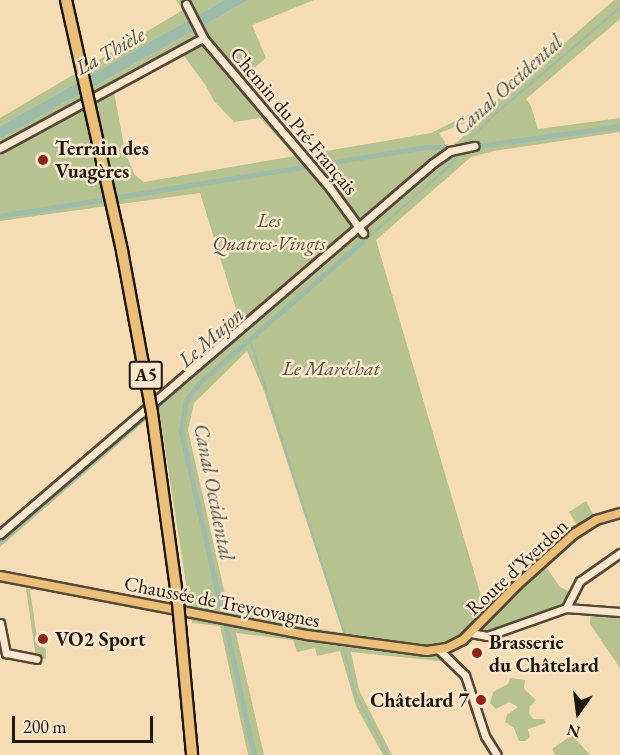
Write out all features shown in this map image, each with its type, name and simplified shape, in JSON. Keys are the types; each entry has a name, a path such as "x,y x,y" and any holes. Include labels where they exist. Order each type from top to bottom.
{"highway":[{"name":"A5","path":"66,0 114,214 151,403 177,592 192,755"},
{"name":"A5","path":"73,0 121,212 159,409 184,590 199,755"}],"main road":[{"name":"Route d'Yverdon","path":"439,650 456,644 471,633 518,584 574,534 596,520 620,513"},
{"name":"Chaussée de Treycovagnes","path":"0,576 339,641 410,650 439,650"}],"street":[{"name":"Chemin du Pré-Français","path":"187,8 202,37 360,225 363,233"},
{"path":"0,148 202,37"},
{"path":"0,534 360,225 450,151 474,146"},
{"path":"567,608 580,581 620,553"},
{"path":"471,633 487,636 567,608 620,612"},
{"path":"0,623 6,653 36,659"},
{"path":"439,650 465,675 485,736 497,755"}],"green space":[{"path":"176,0 224,0 0,126 0,118 183,10"},
{"path":"249,0 314,0 252,25 266,58 243,77 309,154 431,133 506,94 614,0 620,0 620,19 526,99 531,106 538,129 620,118 620,132 494,151 471,157 376,240 484,606 573,525 577,525 569,512 586,501 596,520 542,561 560,587 572,593 566,608 487,636 471,634 440,650 449,662 351,652 359,690 392,755 383,755 356,706 340,651 317,656 315,648 297,652 293,640 236,633 264,755 248,755 220,626 192,623 159,409 0,547 0,534 241,325 200,193 0,221 0,139","holes":["182,53 214,101 234,122 260,118 295,156 144,182 134,174 125,151 114,92","485,116 455,144 456,149 445,153 445,142 439,133","247,351 264,391 343,633 270,620 266,607 228,608 188,430 194,403"]},
{"path":"26,589 34,589 30,591 38,644 46,649 46,659 36,658"},
{"path":"591,609 620,612 620,668 590,624"},
{"path":"510,678 525,680 524,689 536,700 530,706 529,713 533,719 544,719 546,723 528,729 530,737 525,741 519,741 514,728 505,722 507,715 518,707 509,702 496,709 490,703 493,692 508,684"},
{"path":"572,735 590,755 555,755 552,749"}],"shaded area":[{"path":"224,0 249,0 0,139 0,126"}],"waterway":[{"name":"Canal Occidental","path":"463,146 493,116 620,8"},
{"name":"Le Mujon","path":"478,146 620,126"},
{"path":"0,216 425,147 445,147"},
{"name":"Canal Occidental","path":"369,237 452,164 459,153"},
{"name":"Le Mujon","path":"0,541 442,160"},
{"name":"Canal Occidental","path":"222,612 181,431 186,401 199,383 362,242"},
{"path":"250,339 346,636"},
{"name":"Canal Occidental","path":"226,627 254,755"},
{"path":"344,648 355,692 387,754"}],"place":[{"name":"Terrain des Vuagères","path":"43,160"},
{"name":"VO2 Sport","path":"43,639"},
{"name":"Brasserie du Châtelard","path":"477,653"},
{"name":"Châtelard 7","path":"481,700"}],"water label":[{"name":"La Thièle","path":"110,51"}],"park label":[{"name":"Les Quatres-Vingts","path":"269,232"},
{"name":"Le Maréchat","path":"331,368"}]}
